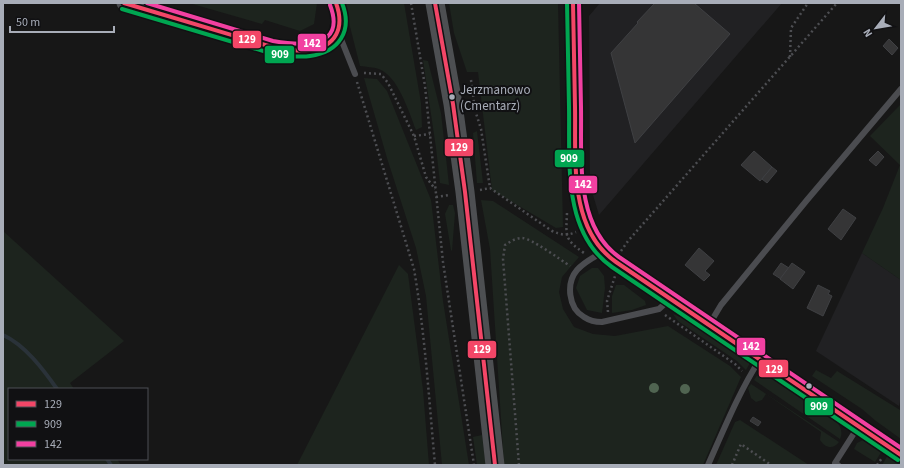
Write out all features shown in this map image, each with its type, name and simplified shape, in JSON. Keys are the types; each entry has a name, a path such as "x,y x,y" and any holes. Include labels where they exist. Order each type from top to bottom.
{"main road":[{"path":"435,3 453,104 472,256 495,465"}],"street":[{"path":"124,3 268,46 295,51 310,51 321,48 332,41 338,33 340,22 336,3"},
{"path":"573,3 576,181 579,201 587,226 603,252 615,268 670,299 901,454"}],"lane":[{"path":"338,33 355,74"},
{"path":"709,325 721,305 901,89"},
{"path":"603,252 589,260 577,270 571,280 569,288 571,298 574,307 583,317 602,322 659,309 670,299"},
{"path":"708,465 748,379 760,359"},
{"path":"838,465 835,463 858,425"}],"path":[{"path":"411,3 425,86 443,262 474,465"},
{"path":"790,58 790,28 808,3"},
{"path":"608,314 607,301 615,268 628,241 837,3"},
{"path":"435,189 426,177 414,136 388,82 381,74 355,74 384,174 414,269 419,296 435,465"},
{"path":"470,80 475,110 481,128 490,188 552,231 561,235 567,235 587,226"},
{"path":"414,136 430,134"},
{"path":"567,208 567,235 569,241 584,253"},
{"path":"519,465 503,259 505,246 513,239 523,238 536,244 577,270"},
{"path":"666,316 735,364 748,379"},
{"path":"732,465 741,444 771,465"}],"shaded area":[{"path":"189,3 317,3 314,24 300,31 265,20 262,24"},
{"path":"344,3 404,3 421,103 422,127 416,130 402,95 392,79 386,73 377,68 360,66"},
{"path":"449,3 558,3 563,227 556,228 492,190 478,72 467,72 454,33"},
{"path":"600,3 782,3 599,215 590,185 589,16"},
{"path":"423,60 428,61 441,113 449,185 440,183"},
{"path":"364,78 377,79 387,91 431,200 443,301 469,465 442,465 426,296 416,248 387,158"},
{"path":"901,104 901,280 862,253 883,208 900,165 870,136"},
{"path":"477,131 483,183 477,183 473,133"},
{"path":"481,200 493,201 579,257 562,277 559,292 563,309 574,327 593,334 615,336 668,326 730,366 741,377 703,465 504,465 490,249"},
{"path":"449,205 453,205 455,213 452,251 445,214"},
{"path":"3,231 124,341 70,383 73,388 8,388 8,460 118,460 121,465 3,465"},
{"path":"862,253 901,280 901,397 899,406 816,351"},
{"path":"399,265 408,274 423,390 429,465 297,465"},
{"path":"592,268 598,268 604,276 605,288 602,313 587,310 576,288 580,276"},
{"path":"616,285 624,285 645,301 646,305 632,310 612,313 612,296"},
{"path":"673,314 703,329 751,361 746,370 737,361 678,321"},
{"path":"816,370 831,378 837,371 900,410 901,439 862,409 812,376"},
{"path":"759,372 770,374 835,418 841,431 840,439 754,380"},
{"path":"751,384 839,442 837,445 829,447 824,445 820,440 821,432 766,394 762,400 756,402 751,398 748,388"},
{"path":"740,420 809,465 716,465 735,422"},
{"path":"482,435 486,465 477,465 473,437"},
{"path":"863,440 869,441 882,451 875,462 854,449 857,443"},
{"path":"888,455 901,463 901,465 882,465"}],"building":[{"path":"655,3 694,3 730,34 635,143 611,53"},
{"path":"889,39 898,48 892,55 883,46"},
{"path":"754,151 772,167 760,181 741,165"},
{"path":"878,151 884,157 876,166 869,160"},
{"path":"772,167 777,171 767,183 762,179"},
{"path":"843,209 856,218 841,240 828,229"},
{"path":"699,248 714,261 705,271 710,275 704,281 685,265"},
{"path":"781,263 789,268 781,279 773,274"},
{"path":"792,263 805,272 793,289 780,279"},
{"path":"818,285 830,291 828,294 832,296 823,316 807,308"},
{"path":"753,417 761,422 758,426 750,421"}],"waterway":[{"path":"3,335 11,339 26,351 40,366 56,388"},
{"path":"108,460 111,465"}],"transit line":[{"name":"129","path":"124,3 272,47 300,51 326,45 336,35 339,28 339,12 336,3"},
{"name":"142","path":"147,3 273,41 296,44 318,41 327,37 332,30 334,19 330,5"},
{"name":"909","path":"122,9 270,53 305,57 320,54 329,50 336,45 341,38 346,23 342,3"},
{"name":"129","path":"435,3 453,104 465,192 495,465"},
{"name":"909","path":"567,3 569,150 572,194 584,235 596,252 612,267 898,460"},
{"name":"129","path":"573,3 575,148 578,191 582,212 589,231 600,248 616,262 901,455"},
{"name":"142","path":"579,3 581,146 584,188 587,208 594,227 604,243 619,257 901,448"}],"place":[{"name":"Jerzmanowo (Cmentarz)","path":"452,97"}]}
